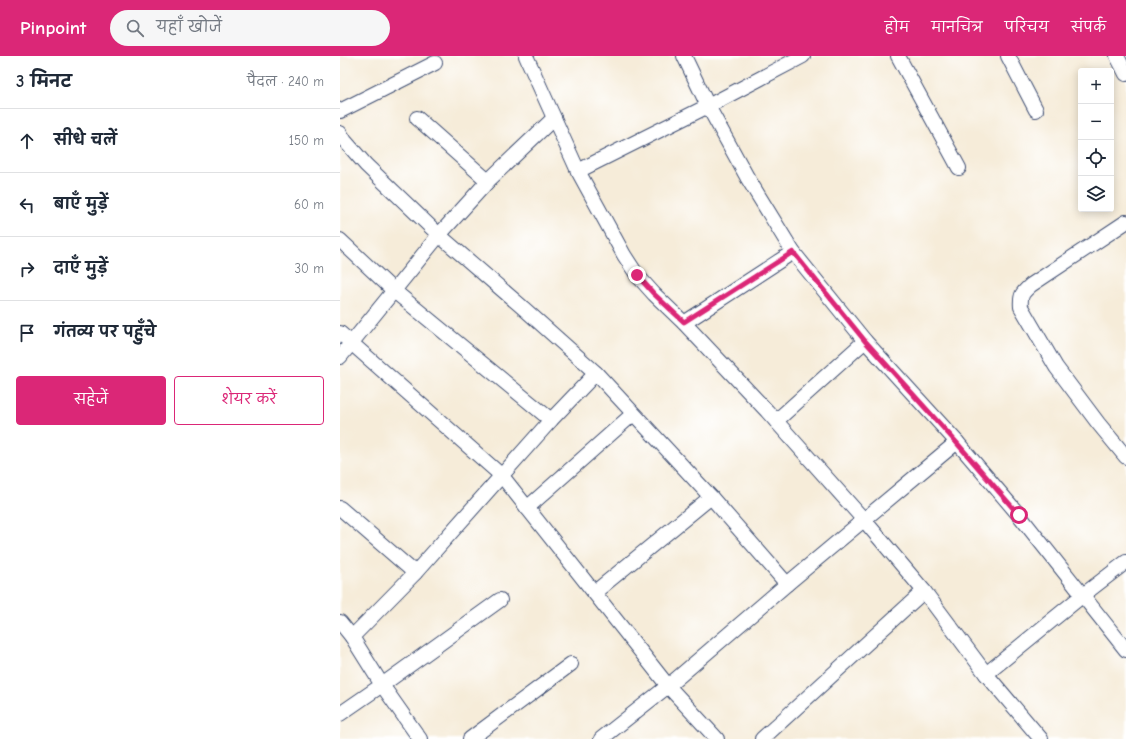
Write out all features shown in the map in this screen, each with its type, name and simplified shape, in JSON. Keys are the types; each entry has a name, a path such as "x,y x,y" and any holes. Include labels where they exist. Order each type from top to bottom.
{"street":[{"path":"526,56 578,171 624,255 637,275 654,294 684,322 776,421 864,520 924,591 986,674 1041,739"},
{"path":"684,56 708,106 747,177 793,252 865,341 956,442 1019,515 1126,650"},
{"path":"578,171 708,106 803,56"},
{"path":"898,56 959,168"},
{"path":"1008,56 1036,110"},
{"path":"1117,56 1126,74"},
{"path":"340,111 435,63"},
{"path":"417,118 488,181"},
{"path":"340,357 439,235 488,181 554,118"},
{"path":"340,133 345,141 366,164 439,235 596,373 711,497 787,584"},
{"path":"1124,227 1031,285 1024,291 1020,298 1021,307 1056,366 1098,423 1126,457"},
{"path":"340,240 393,290 551,420"},
{"path":"684,322 793,252"},
{"path":"340,333 502,476 668,686 717,739"},
{"path":"776,421 865,341"},
{"path":"352,636 415,573 551,420 596,373"},
{"path":"527,508 633,414"},
{"path":"601,739 668,686 956,442"},
{"path":"595,592 711,497"},
{"path":"340,508 415,573"},
{"path":"986,674 1126,562"},
{"path":"762,739 924,591"},
{"path":"340,714 500,600"},
{"path":"340,622 352,636 382,685 420,739"},
{"path":"470,739 571,664"}],"route":[{"path":"637,275 654,294 684,322 793,252 865,341 956,442 1019,515"}]}
